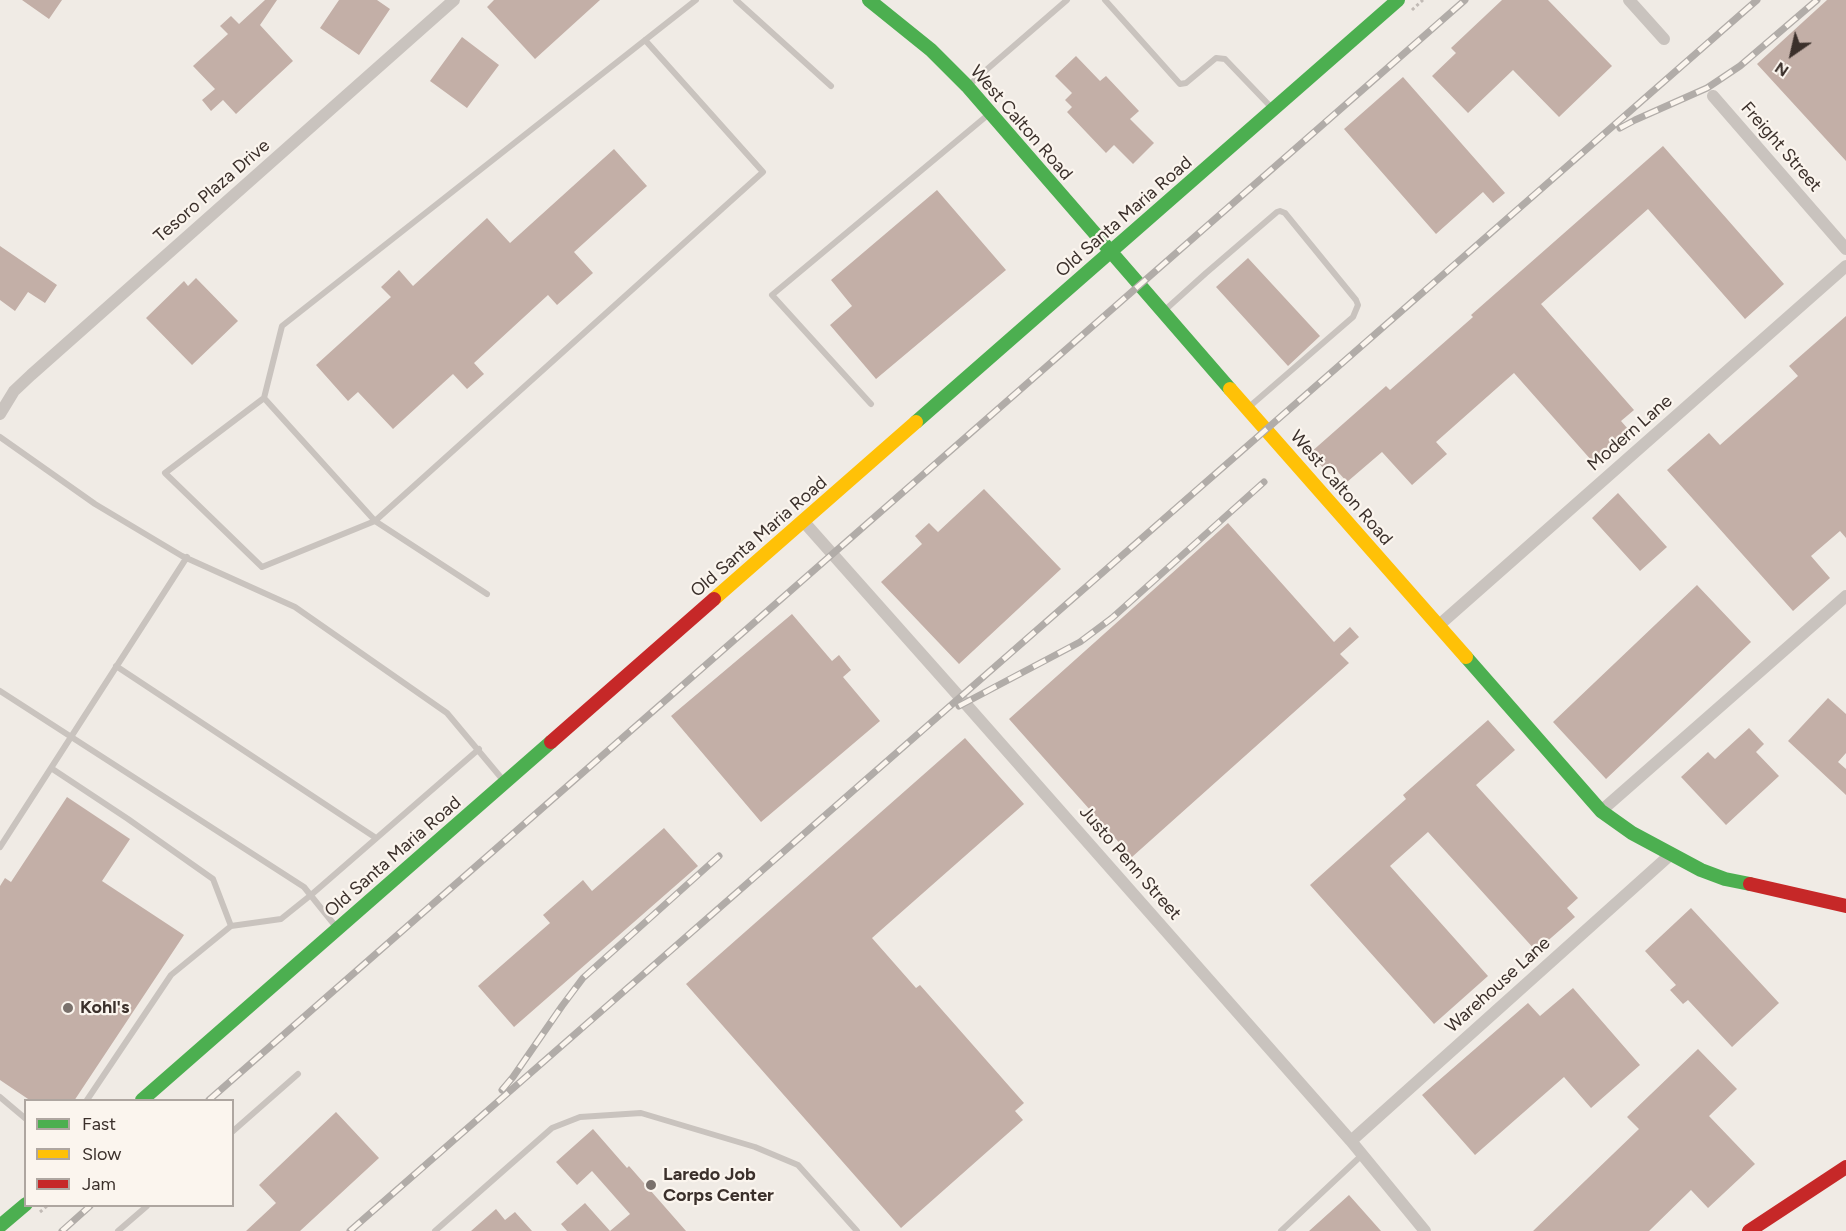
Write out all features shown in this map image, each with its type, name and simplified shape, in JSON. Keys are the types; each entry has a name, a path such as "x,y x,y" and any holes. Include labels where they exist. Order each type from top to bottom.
{"main road":[{"name":"West Calton Road","path":"869,0 931,50 967,86 1110,253 1601,811 1632,833 1701,870 1725,879 1846,906"},
{"name":"Old Santa Maria Road","path":"144,1099 1398,0"},
{"path":"1749,1231 1846,1167"},
{"path":"0,1226 24,1205"}],"street":[{"path":"1629,0 1664,39"},
{"name":"Tesoro Plaza Drive","path":"0,414 14,391 31,375 449,2"},
{"name":"Freight Street","path":"1713,96 1846,249"},
{"name":"Modern Lane","path":"1438,626 1846,266"},
{"name":"Justo Penn Street","path":"804,522 1351,1141 1425,1231"},
{"path":"1601,811 1846,596"},
{"name":"Warehouse Lane","path":"1351,1141 1670,855"}],"lane":[{"path":"645,40 763,172 375,521 262,567 165,473 264,398 282,326 645,40 696,0"},
{"path":"736,0 831,86"},
{"path":"967,86 1067,0"},
{"path":"1105,0 1180,84 1186,83 1216,58 1225,59 1273,110"},
{"path":"871,404 772,295 990,113"},
{"path":"1163,313 1277,212 1285,213 1358,305 1353,317 1247,408"},
{"path":"264,398 375,521 487,594"},
{"path":"0,437 95,504 187,557 295,607 447,713 505,783"},
{"path":"0,847 187,557"},
{"path":"116,666 376,838"},
{"path":"0,691 304,887 338,929"},
{"path":"88,1099 171,975 231,926 281,919 479,749"},
{"path":"51,768 213,879 231,926"},
{"path":"234,1130 298,1074"},
{"path":"0,1097 24,1117"},
{"path":"435,1231 552,1128 580,1117 641,1113 755,1147 798,1165 857,1231"},
{"path":"1281,1231 1362,1155"},
{"path":"118,1231 146,1207"}],"building":[{"path":"22,0 62,0 49,19"},
{"path":"265,0 277,0 260,25 293,61 236,114 223,100 211,111 202,100 215,89 193,66 228,34 220,26 231,16 239,24"},
{"path":"339,0 377,0 390,9 359,55 320,28"},
{"path":"494,0 600,0 535,59 487,7"},
{"path":"1502,0 1548,0 1612,66 1559,117 1513,70 1468,113 1432,76 1456,53 1451,48"},
{"path":"1827,0 1846,0 1846,161 1757,64"},
{"path":"462,37 499,65 467,108 430,81"},
{"path":"1076,56 1100,81 1106,76 1139,111 1130,119 1154,143 1133,164 1114,145 1106,153 1067,112 1072,107 1065,100 1072,93 1055,76"},
{"path":"1403,77 1505,193 1493,203 1483,192 1436,234 1344,129"},
{"path":"1663,146 1784,284 1745,319 1648,209 1541,304 1634,410 1621,421 1628,429 1592,461 1514,373 1436,442 1447,454 1412,485 1382,452 1347,482 1330,463 1324,469 1310,453 1386,386 1390,390 1473,317 1471,315"},
{"path":"614,149 647,186 574,252 593,273 557,305 548,295 474,363 484,374 467,389 453,374 393,429 358,392 348,401 316,365 391,297 381,287 399,270 413,286 487,218 510,243"},
{"path":"937,190 1006,270 876,379 830,325 852,306 831,280"},
{"path":"0,246 57,285 45,303 28,292 15,311 0,300"},
{"path":"1248,258 1320,336 1288,366 1216,287"},
{"path":"196,278 238,321 192,365 146,318 184,281 188,286"},
{"path":"1846,316 1846,538 1840,531 1811,556 1830,578 1793,611 1667,470 1709,433 1720,445 1798,376 1789,366"},
{"path":"984,489 1061,569 959,664 881,582 922,544 915,536 929,523 938,532"},
{"path":"1618,493 1667,547 1640,571 1592,518"},
{"path":"1228,523 1334,642 1350,627 1359,637 1340,654 1349,663 1132,857 1009,719"},
{"path":"1697,585 1751,642 1606,779 1553,722"},
{"path":"792,614 832,661 839,655 851,670 843,677 880,721 761,822 671,716"},
{"path":"1828,698 1846,714 1846,753 1838,762 1846,769 1846,795 1788,741"},
{"path":"1488,720 1515,750 1476,785 1578,898 1567,908 1575,917 1536,951 1428,832 1390,866 1488,976 1434,1024 1310,885 1406,799 1403,795"},
{"path":"1749,728 1764,744 1756,752 1779,776 1726,825 1681,777 1708,752 1715,759"},
{"path":"965,738 1024,804 872,938 916,988 920,985 1024,1103 1015,1111 1023,1120 901,1228 686,984"},
{"name":"Kohl's","path":"67,797 130,839 102,881 184,935 75,1099 28,1099 0,1080 0,886 5,878 11,882"},
{"path":"664,828 698,866 514,1027 478,986 550,923 543,915 583,880 592,891"},
{"path":"1691,908 1779,1003 1732,1047 1688,1000 1683,1004 1670,990 1676,985 1645,951"},
{"path":"1573,988 1640,1065 1591,1108 1564,1077 1475,1155 1422,1095 1528,1003 1540,1016"},
{"path":"1698,1049 1737,1089 1709,1116 1755,1164 1708,1208 1691,1190 1649,1231 1533,1231 1639,1129 1627,1117"},
{"path":"336,1112 379,1158 300,1231 246,1231 276,1203 259,1185"},
{"path":"593,1129 686,1231 610,1231 630,1214 592,1171 577,1185 556,1162"},
{"path":"1349,1195 1381,1231 1309,1231"},
{"path":"585,1203 610,1231 567,1231 561,1224"},
{"path":"496,1209 505,1220 515,1212 532,1231 471,1231"}],"railway":[{"path":"210,1099 1465,0"},
{"path":"350,1231 1757,0"},
{"path":"1620,128 1707,88 1740,66 1817,0"},
{"path":"959,706 1080,642 1112,618 1264,482"},
{"path":"502,1090 583,978 719,856"},
{"path":"62,1231 89,1207"}],"traffic: fast":[{"path":"869,0 931,50 967,86 1230,389"},
{"path":"916,422 1398,0"},
{"path":"1466,657 1601,811 1632,833 1701,870 1725,879 1750,884"},
{"path":"143,1099 551,742"},
{"path":"0,1226 24,1206"}],"traffic: slow":[{"path":"1230,389 1466,657"},
{"path":"714,599 916,422"}],"traffic: jam":[{"path":"551,742 714,599"},
{"path":"1750,884 1846,906"},
{"path":"1749,1231 1846,1167"}],"place":[{"name":"Kohl's","path":"68,1008"},
{"name":"Laredo Job Corps Center","path":"651,1185"}]}
